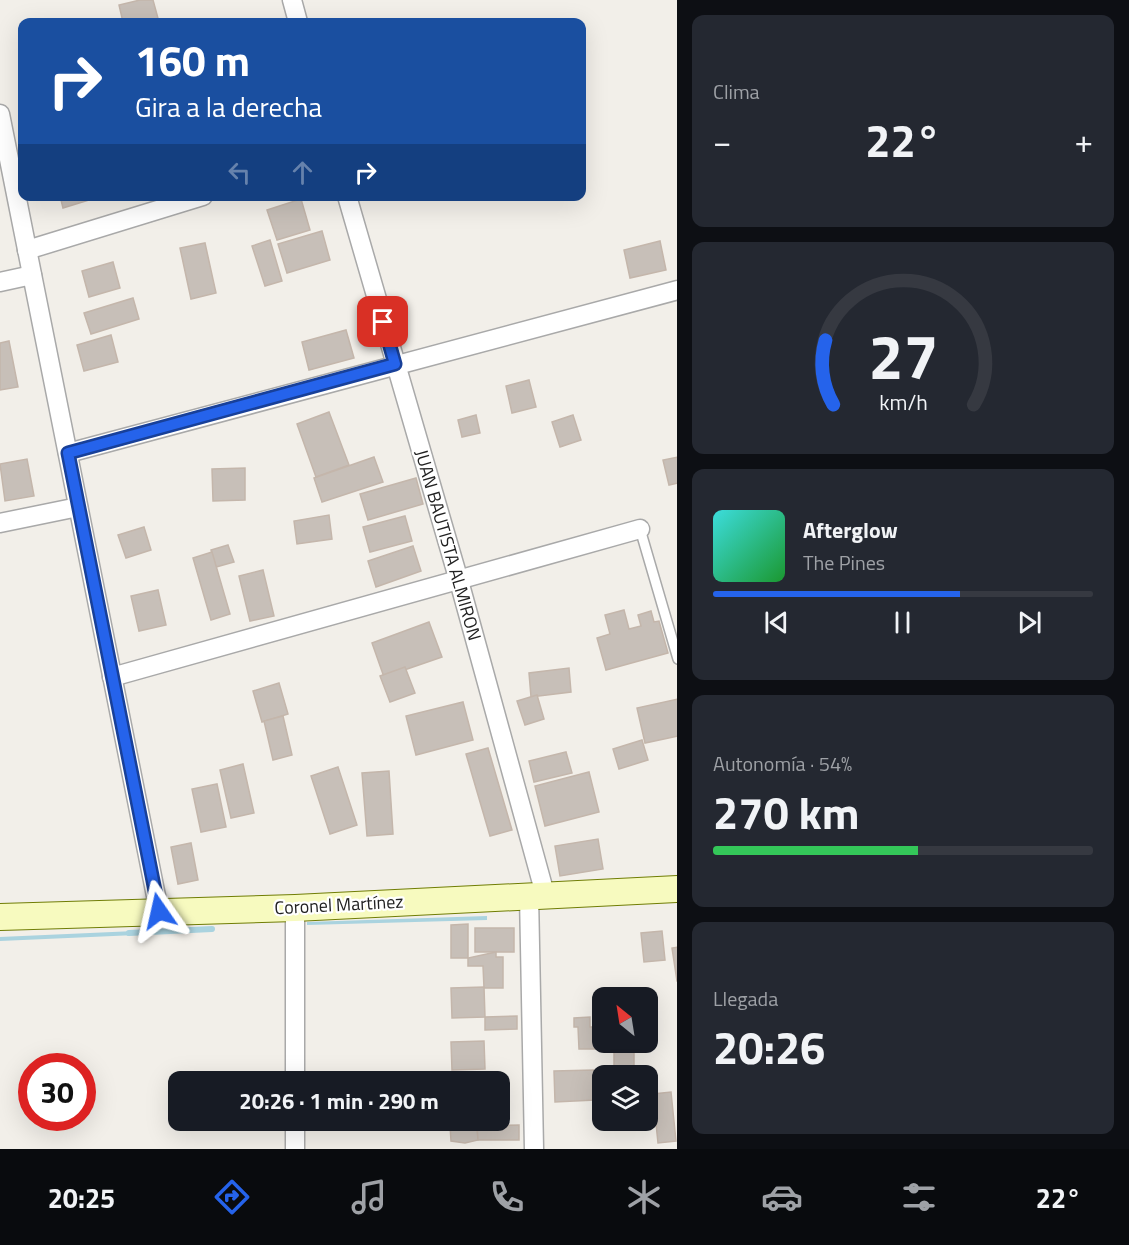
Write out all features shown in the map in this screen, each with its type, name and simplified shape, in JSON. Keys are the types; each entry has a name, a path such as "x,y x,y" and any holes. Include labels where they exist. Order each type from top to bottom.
{"main road":[{"name":"Coronel Martínez","path":"0,917 295,908 537,894 677,889"}],"street":[{"path":"291,0 297,18"},
{"path":"0,114 159,911"},
{"path":"27,250 187,201"},
{"name":"JUAN BAUTISTA ALMIRON","path":"348,201 459,581 537,894 534,1149"},
{"path":"0,282 32,275"},
{"path":"68,453 677,290"},
{"path":"0,523 78,507"},
{"path":"112,677 640,529"},
{"path":"295,908 295,1071"},
{"path":"295,1131 295,1149"}],"lane":[{"path":"640,529 677,656"}],"water":[{"path":"487,916 487,920 307,925 307,922"},
{"path":"135,931 136,935 0,941 0,937"}],"building":[{"path":"140,0 153,0 158,18 122,18 119,5"},
{"path":"61,201 86,201 63,208"},
{"path":"302,201 310,230 277,240 267,210"},
{"path":"322,231 330,260 287,273 278,244"},
{"path":"270,240 282,281 265,286 252,246"},
{"path":"660,241 666,270 630,278 624,250"},
{"path":"205,243 216,293 191,299 180,248"},
{"path":"113,262 120,288 89,297 82,271"},
{"path":"133,298 139,319 91,334 84,313"},
{"path":"346,330 354,358 309,370 302,342"},
{"path":"111,335 118,362 84,371 77,345"},
{"path":"9,341 18,387 0,390 0,343"},
{"path":"529,380 536,407 512,413 506,386"},
{"path":"329,412 349,465 316,477 297,424"},
{"path":"476,415 480,433 462,437 458,420"},
{"path":"573,415 581,440 560,447 552,422"},
{"path":"374,457 383,482 322,502 314,478"},
{"path":"677,457 677,483 669,485 663,460"},
{"path":"27,459 34,496 5,501 0,464"},
{"path":"245,468 245,500 213,501 212,469"},
{"path":"416,478 423,504 368,520 360,494"},
{"path":"329,515 332,539 297,544 294,521"},
{"path":"405,516 412,541 370,552 363,527"},
{"path":"144,527 151,550 126,558 118,535"},
{"path":"228,545 234,562 216,567 211,550"},
{"path":"413,546 421,571 376,587 368,561"},
{"path":"212,552 230,614 211,620 193,558"},
{"path":"263,570 274,616 250,621 239,576"},
{"path":"158,590 166,625 139,631 131,596"},
{"path":"624,610 629,629 641,626 638,615 651,611 654,622 659,621 668,653 606,670 597,638 610,634 605,615"},
{"path":"429,622 442,657 384,677 372,643"},
{"path":"405,667 415,693 390,702 380,676"},
{"path":"569,668 571,692 531,697 529,673"},
{"path":"279,683 288,714 262,722 253,691"},
{"path":"537,695 544,719 525,725 517,701"},
{"path":"677,699 677,736 645,743 637,708"},
{"path":"463,702 473,740 416,755 406,716"},
{"path":"283,716 292,755 273,760 264,721"},
{"path":"642,740 648,760 619,769 613,749"},
{"path":"488,748 512,830 490,836 466,754"},
{"path":"566,752 572,773 534,782 529,761"},
{"path":"243,764 254,813 231,818 220,770"},
{"path":"338,767 357,825 330,834 311,776"},
{"path":"389,771 393,834 367,836 362,773"},
{"path":"589,772 599,812 545,826 535,786"},
{"path":"217,784 226,827 201,832 192,789"},
{"path":"598,839 603,869 560,876 555,846"},
{"path":"191,843 198,880 178,884 171,847"},
{"path":"468,924 468,958 451,958 451,925"},
{"path":"475,928 514,928 514,952 475,952"},
{"path":"662,931 665,960 644,962 641,933"},
{"path":"677,947 677,981 672,948"},
{"path":"496,952 496,957 503,957 503,988 484,988 483,966 468,966 468,958"},
{"path":"484,987 485,1017 452,1018 451,988"},
{"path":"517,1016 517,1029 485,1030 485,1017"},
{"path":"590,1017 592,1049 579,1049 578,1027 574,1027 574,1018"},
{"path":"484,1041 485,1069 452,1070 451,1042"},
{"path":"614,1053 634,1053 634,1065 614,1065"},
{"path":"592,1070 592,1100 555,1102 554,1071"},
{"path":"671,1092 676,1141 658,1143 658,1093"},
{"path":"510,1125 519,1125 519,1140 478,1140 477,1131 510,1131"},
{"path":"450,1131 477,1131 478,1140 465,1143 451,1141"}],"waterway":[{"path":"129,933 212,929"}],"route":[{"path":"159,911 68,453 395,364 383,322"}]}
